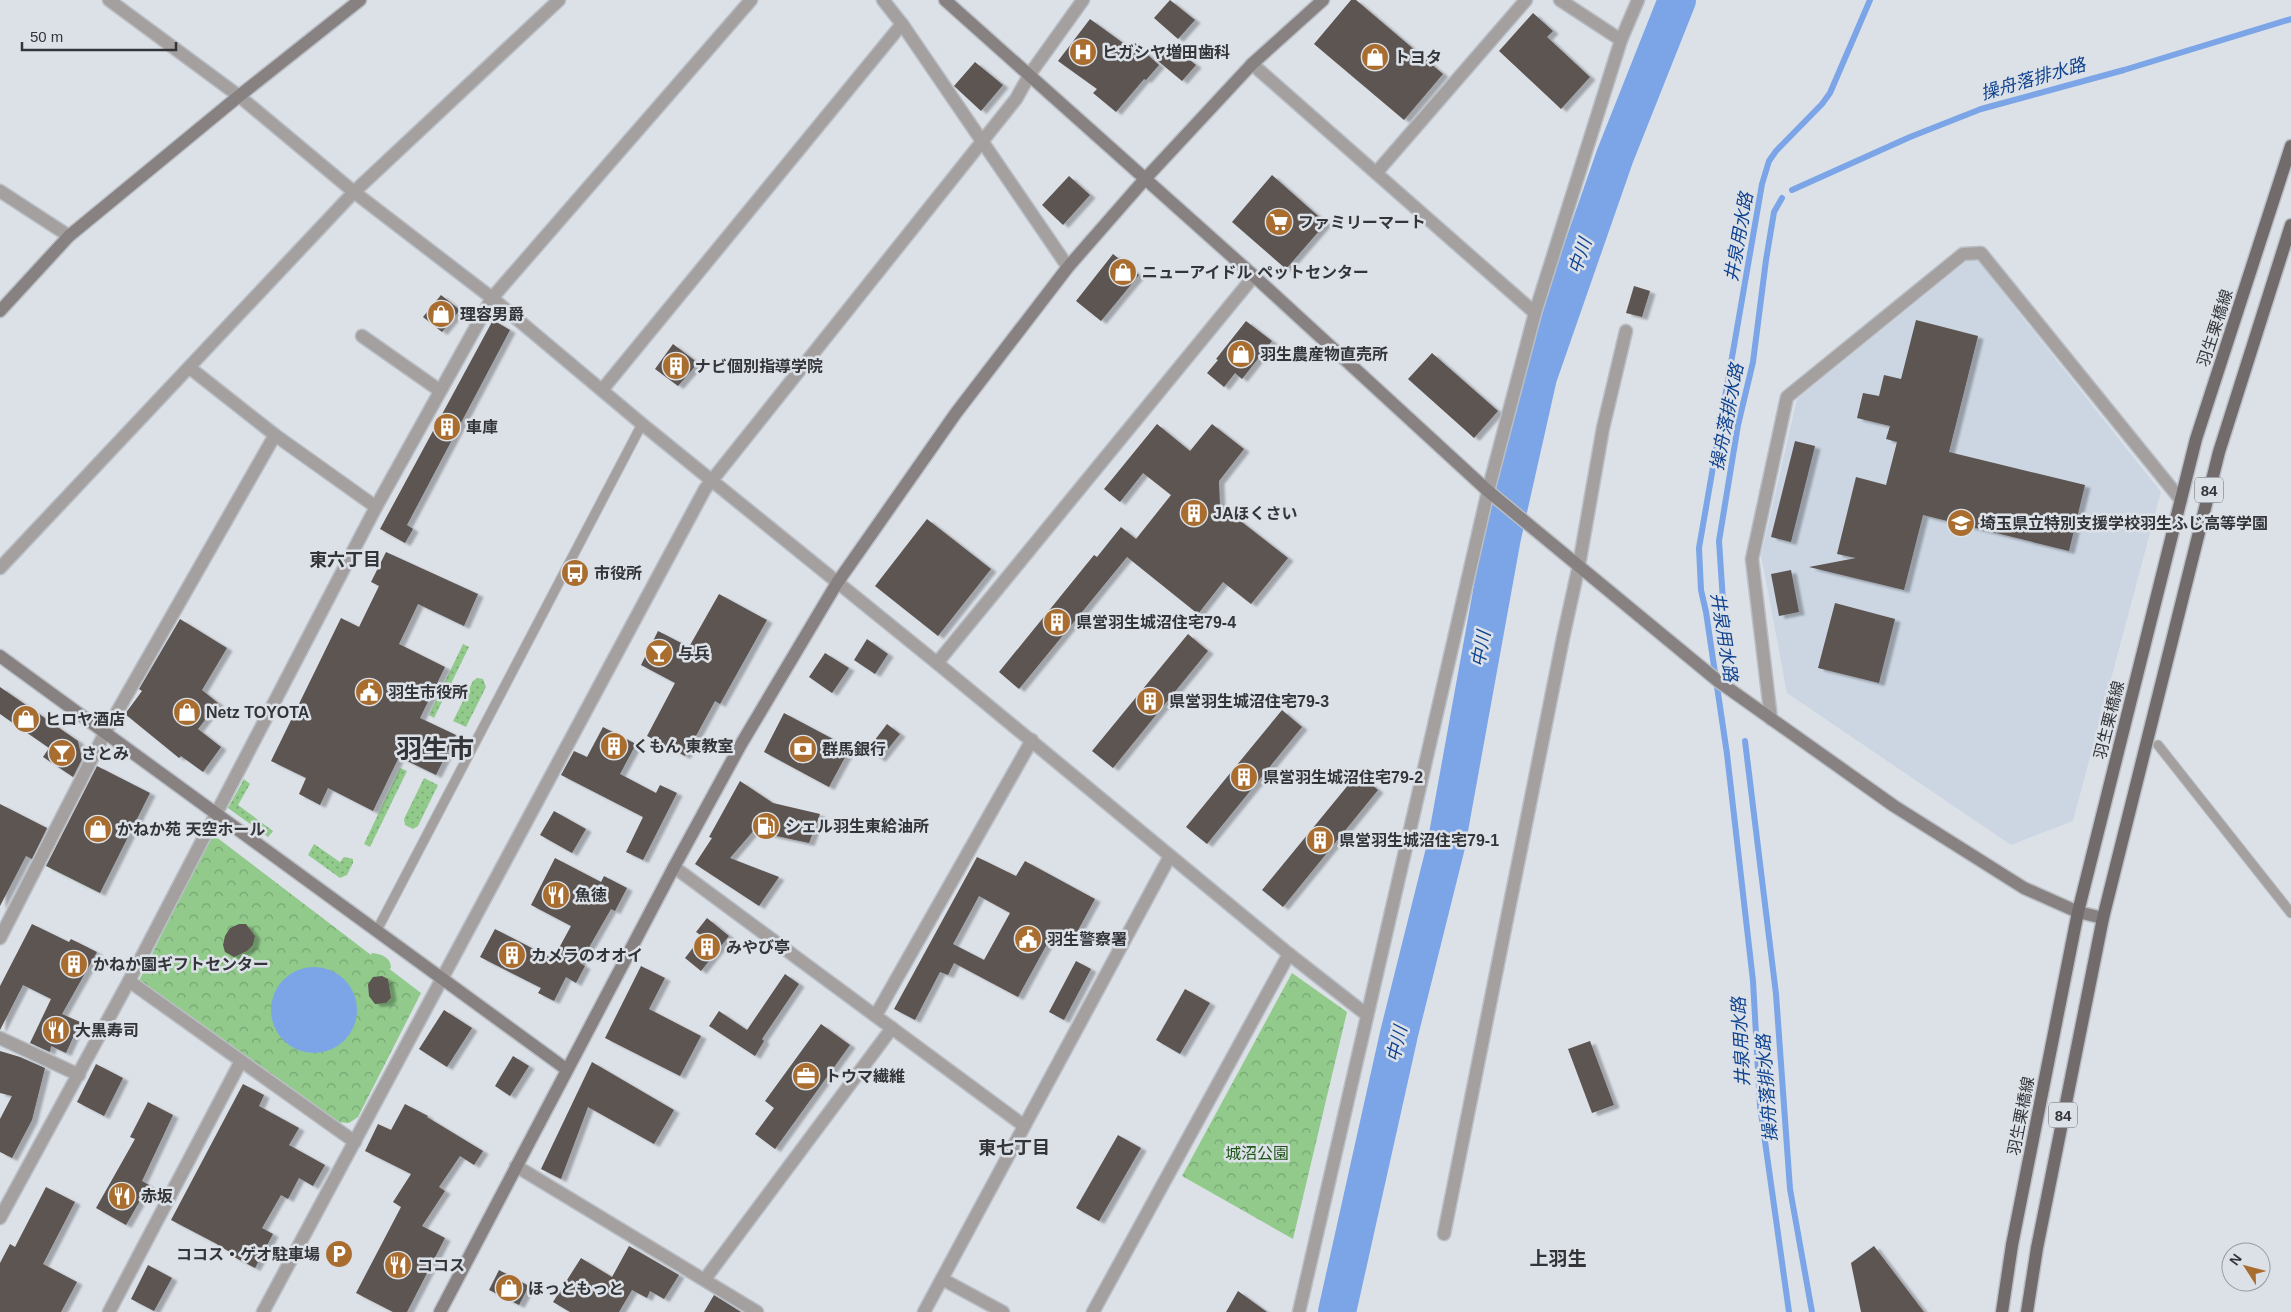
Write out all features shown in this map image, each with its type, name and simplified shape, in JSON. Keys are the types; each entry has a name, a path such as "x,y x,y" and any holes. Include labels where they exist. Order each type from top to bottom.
{"main road":[{"name":"羽生栗橋線","path":"2002,1312 2012,1245 2078,912 2196,439 2291,146"},
{"name":"84","path":"2028,1312 2036,1248 2103,918 2219,452 2291,225"}],"street":[{"path":"109,0 239,96 354,192 492,298 642,424 1032,740 1289,954 1367,1015"},
{"path":"0,311 69,236 239,96 360,0"},
{"path":"0,568 354,192 559,0"},
{"path":"0,1218 129,980 376,507 439,390 492,298 751,0"},
{"path":"884,0 1068,267"},
{"path":"945,0 1254,276 1488,491 1718,681 1894,806 2024,888 2078,912 2103,918"},
{"path":"263,1312 712,480 1016,99 1030,74 1083,0"},
{"path":"440,1312 566,1069 744,738 837,583 956,413 1068,267 1145,179 1252,64 1323,0"},
{"path":"1376,173 1526,0"},
{"path":"1560,0 1621,40"},
{"path":"1299,1312 1488,491 1535,313 1621,40 1638,0"},
{"path":"602,390 902,24"},
{"path":"1252,64 1535,313"},
{"path":"0,191 69,236"},
{"path":"1771,719 1752,558 1787,397 1962,254 1981,253 2181,500"},
{"path":"937,663 1254,276"},
{"path":"1444,1234 1562,638 1579,565 1603,428 1626,331"},
{"path":"362,336 439,390"},
{"path":"190,368 275,435 376,507"},
{"path":"0,938 105,732 275,435"},
{"path":"0,656 566,1069"},
{"path":"876,1015 1032,740"},
{"path":"924,1312 1023,1125 1170,856"},
{"path":"674,867 1023,1125"},
{"path":"1093,1312 1289,954"},
{"path":"129,980 355,1142"},
{"path":"705,1279 892,1028"},
{"path":"0,1038 78,1075"},
{"path":"109,1312 241,1061"},
{"path":"516,1166 757,1312"},
{"path":"942,1279 1003,1312"}],"lane":[{"path":"376,932 642,424"},
{"path":"2158,744 2291,913"}],"shaded area":[{"name":"埼玉県立特別支援学校羽生ふじ高等学園","path":"1968,260 1978,261 2161,492 2073,821 2011,845 1787,693 1761,555 1797,399"}],"green space":[{"path":"463,644 469,647 434,718 429,715"},
{"path":"477,678 483,679 486,687 466,727 453,721 473,681"},
{"path":"400,768 407,771 370,847 364,844"},
{"path":"424,778 438,785 418,826 413,829 405,825 404,819"},
{"path":"244,779 250,784 238,805 273,831 268,837 228,808"},
{"path":"211,833 421,993 358,1117 349,1123 337,1122 139,981"},
{"path":"314,844 340,862 344,857 353,859 347,875 340,878 308,855"},
{"path":"372,953 385,957 391,968 383,973 368,960"},
{"name":"城沼公園","path":"1292,973 1347,1012 1293,1239 1182,1176"}],"water":[{"path":"314,967 330,970 338,974 350,986 354,994 357,1010 354,1026 350,1034 338,1046 330,1050 314,1053 298,1050 290,1046 278,1034 274,1026 271,1010 274,994 278,986 290,974 298,970"}],"building":[{"path":"1170,0 1195,20 1178,39 1154,18"},
{"path":"1351,0 1356,0 1443,74 1404,120 1314,44"},
{"path":"1533,13 1553,31 1547,37 1590,77 1561,109 1499,51"},
{"path":"1090,19 1130,48 1135,43 1159,65 1146,80 1144,79 1116,112 1093,93 1097,89 1058,61"},
{"path":"1171,45 1196,65 1182,81 1158,61"},
{"path":"975,62 1003,85 981,111 954,86"},
{"name":"ファミリーマート","path":"1272,175 1326,223 1286,269 1232,222"},
{"path":"1069,176 1090,195 1063,225 1042,205"},
{"path":"1113,254 1139,275 1101,321 1076,301"},
{"path":"1634,286 1650,291 1642,317 1626,313"},
{"name":"理容男爵","path":"441,295 460,310 442,332 423,317"},
{"name":"車庫","path":"493,320 510,330 407,525 413,529 405,543 380,529"},
{"path":"1916,320 1978,336 1949,452 2085,485 2069,551 1923,515 1904,590 1809,567 1856,558 1837,554 1856,477 1886,485 1897,442 1886,439 1890,426 1857,418 1863,393 1879,396 1884,375 1901,379"},
{"path":"1246,321 1272,341 1242,379 1235,373 1224,387 1207,373"},
{"name":"ナビ個別指導学院","path":"673,344 698,363 678,386 655,369"},
{"path":"1432,353 1498,411 1474,438 1408,379"},
{"path":"1157,424 1190,451 1212,424 1244,449 1219,481 1220,505 1288,558 1251,604 1223,582 1198,614 1127,557 1019,689 999,672 1094,555 1097,557 1121,527 1136,539 1171,495 1143,473 1120,502 1104,489"},
{"path":"1795,441 1815,446 1791,542 1771,537"},
{"path":"927,519 991,569 938,636 875,586"},
{"name":"羽生市役所","path":"386,552 478,594 464,626 418,604 399,644 445,667 420,718 456,735 436,775 399,757 373,811 328,788 320,805 299,794 306,778 271,761 341,618 359,627 379,586 371,582"},
{"path":"1791,570 1799,612 1779,616 1771,574"},
{"path":"719,594 767,620 720,704 715,701 685,756 647,736 675,683 641,665 658,631 689,647"},
{"path":"1835,603 1895,619 1879,683 1818,668"},
{"path":"180,619 227,648 202,690 218,703 198,729 221,747 203,772 181,756 179,758 125,714 142,691 139,689"},
{"name":"県営羽生城沼住宅79-3","path":"1188,634 1208,651 1113,768 1092,751"},
{"path":"867,639 888,654 875,674 854,660"},
{"path":"825,653 849,668 832,693 809,677"},
{"path":"0,687 78,741 82,759 73,777 43,757 49,748 0,714"},
{"name":"県営羽生城沼住宅79-2","path":"1282,710 1302,727 1207,844 1186,827"},
{"path":"784,713 850,748 829,787 764,752"},
{"path":"887,724 900,734 880,759 868,749"},
{"path":"603,727 636,744 620,774 656,793 660,785 677,793 643,860 626,852 643,817 561,775 574,751 587,757"},
{"name":"かねか苑 天空ホール","path":"97,766 150,793 100,893 46,866"},
{"name":"県営羽生城沼住宅79-1","path":"1358,773 1378,790 1283,907 1262,890"},
{"path":"740,781 773,803 820,814 809,843 767,834 755,829 730,858 779,877 759,906 695,864 712,838 709,837"},
{"path":"0,804 47,828 32,859 26,856 0,906"},
{"path":"554,811 586,829 572,853 540,835"},
{"path":"977,857 1016,876 1025,861 1095,899 1070,945 1052,935 1018,997 954,963 948,975 940,972 915,1020 894,1009","holes":["979,896 1010,913 984,960 953,944"]},
{"path":"555,858 601,882 604,876 627,888 615,911 611,909 580,963 585,966 576,983 566,977 554,1001 538,993 541,988 480,957 495,929 553,959 571,926 531,905"},
{"name":"みやび亭","path":"707,918 729,936 701,971 685,958 702,936 696,932"},
{"path":"32,924 69,942 71,939 97,952 62,1014 80,1022 66,1053 51,1046 50,1052 30,1043 51,999 23,985 0,1030 0,986"},
{"path":"239,924 246,924 255,936 253,945 247,951 234,957 225,952 223,945 225,936 230,928"},
{"path":"1076,961 1091,969 1064,1020 1049,1012"},
{"path":"641,966 665,978 649,1009 701,1036 680,1076 605,1038"},
{"path":"785,974 799,984 762,1039 764,1041 755,1056 709,1026 719,1011 747,1030"},
{"path":"382,976 388,979 391,998 386,1003 375,1004 369,996 368,984 373,977"},
{"path":"1185,989 1210,1003 1180,1054 1156,1040"},
{"path":"444,1010 472,1028 447,1067 419,1049"},
{"name":"トウマ繊維","path":"821,1024 850,1045 775,1149 755,1134 774,1108 765,1101"},
{"path":"1590,1041 1614,1105 1592,1113 1568,1049"},
{"path":"0,1051 45,1068 32,1120 12,1158 0,1152 0,1119 12,1096 0,1093"},
{"path":"513,1056 529,1066 510,1096 495,1086"},
{"path":"592,1062 674,1110 654,1144 588,1107 561,1179 541,1169"},
{"path":"96,1064 123,1078 104,1116 77,1102"},
{"path":"243,1084 264,1095 259,1106 299,1128 289,1145 325,1165 313,1186 299,1178 288,1199 281,1195 262,1228 273,1234 255,1268 232,1256 233,1254 215,1243 171,1220"},
{"path":"148,1102 173,1115 142,1181 149,1185 126,1225 96,1208 135,1139 130,1137"},
{"path":"405,1104 428,1116 483,1151 474,1165 460,1156 439,1187 445,1191 422,1226 445,1238 407,1312 393,1312 356,1293 401,1207 393,1202 411,1174 365,1151 378,1124 391,1130"},
{"path":"1118,1135 1141,1148 1099,1221 1076,1208"},
{"path":"46,1187 75,1202 43,1264 77,1282 61,1312 0,1312 0,1263 10,1244 15,1247"},
{"path":"629,1246 679,1275 664,1299 650,1291 647,1298 632,1290 619,1312 570,1312 553,1302 581,1258 612,1277"},
{"path":"1874,1246 1924,1312 1861,1312 1851,1263"},
{"path":"148,1265 172,1278 154,1311 131,1299"},
{"name":"ほっともっと","path":"499,1270 529,1286 519,1305 489,1290"},
{"path":"1238,1291 1267,1312 1226,1312"},
{"path":"714,1295 741,1312 704,1312"}],"waterway":[{"name":"中川","path":"1337,1312 1399,1034 1446,846 1502,537 1538,377 1615,156 1677,0"},
{"name":"井泉用水路","path":"1789,1312 1760,1106 1753,981 1727,754 1701,590 1699,548 1762,184 1769,161 1830,93 1870,0"},
{"name":"操舟落排水路","path":"1792,190 1910,137 1981,109 2124,70 2291,19"},
{"name":"操舟落排水路","path":"1726,646 1719,541 1738,425 1753,362 1774,212 1782,198"},
{"name":"操舟落排水路","path":"1745,741 1776,994 1790,1189 1812,1312"}],"place":[{"name":"ヒガシヤ増田歯科","path":"1083,52"},
{"name":"トヨタ","path":"1375,57"},
{"name":"ファミリーマート","path":"1279,222"},
{"name":"ニューアイドル ペットセンター","path":"1123,272"},
{"name":"理容男爵","path":"441,314"},
{"name":"羽生農産物直売所","path":"1241,354"},
{"name":"ナビ個別指導学院","path":"676,366"},
{"name":"車庫","path":"447,427"},
{"name":"JAほくさい","path":"1194,513"},
{"name":"埼玉県立特別支援学校羽生ふじ高等学園","path":"1961,523"},
{"name":"市役所","path":"575,573"},
{"name":"県営羽生城沼住宅79-4","path":"1057,622"},
{"name":"与兵","path":"659,653"},
{"name":"羽生市役所","path":"369,692"},
{"name":"県営羽生城沼住宅79-3","path":"1150,701"},
{"name":"Netz TOYOTA","path":"187,712"},
{"name":"ヒロヤ酒店","path":"26,719"},
{"name":"くもん 東教室","path":"614,746"},
{"name":"群馬銀行","path":"803,749"},
{"name":"さとみ","path":"62,753"},
{"name":"県営羽生城沼住宅79-2","path":"1244,777"},
{"name":"シェル羽生東給油所","path":"766,826"},
{"name":"かねか苑 天空ホール","path":"98,829"},
{"name":"県営羽生城沼住宅79-1","path":"1320,840"},
{"name":"魚徳","path":"556,895"},
{"name":"羽生警察署","path":"1028,939"},
{"name":"みやび亭","path":"707,947"},
{"name":"カメラのオオイ","path":"512,955"},
{"name":"かねか園ギフトセンター","path":"74,964"},
{"name":"大黒寿司","path":"56,1030"},
{"name":"トウマ繊維","path":"806,1076"},
{"name":"赤坂","path":"122,1196"},
{"name":"ココス・ゲオ駐車場","path":"339,1254"},
{"name":"ココス","path":"398,1265"},
{"name":"ほっともっと","path":"509,1288"}],"district":[{"name":"東六丁目","path":"345,560"},
{"name":"羽生市","path":"435,749"},
{"name":"東七丁目","path":"1014,1148"},
{"name":"上羽生","path":"1558,1258"}]}
